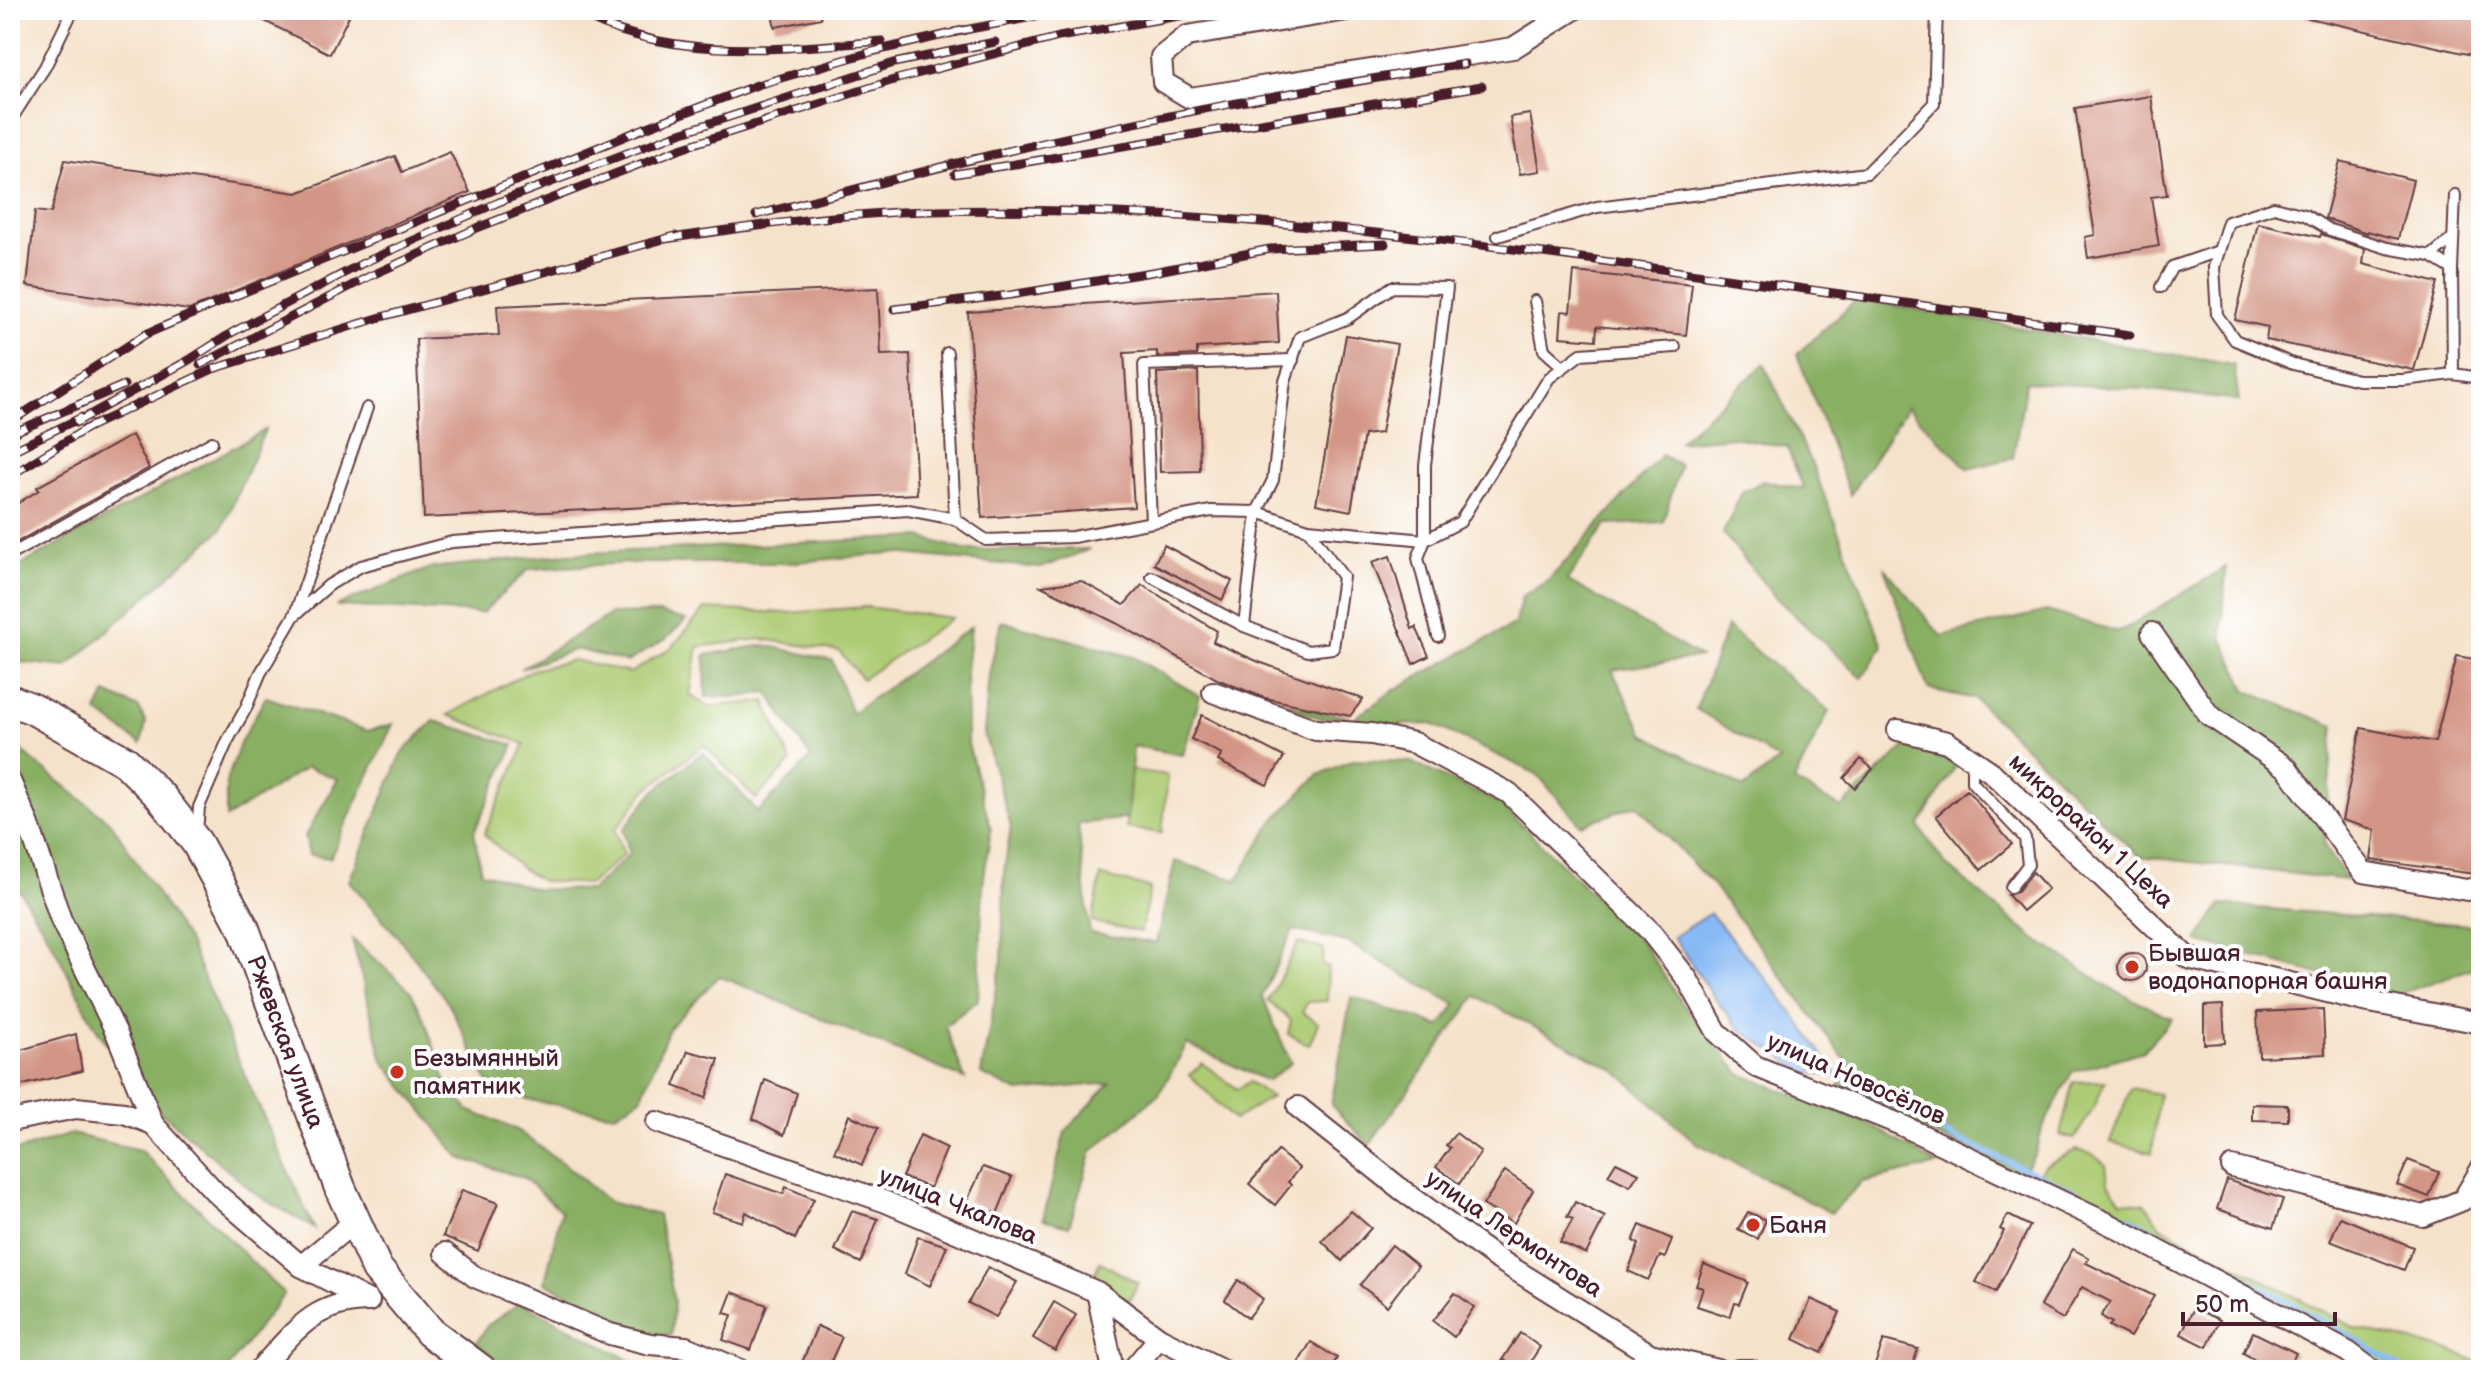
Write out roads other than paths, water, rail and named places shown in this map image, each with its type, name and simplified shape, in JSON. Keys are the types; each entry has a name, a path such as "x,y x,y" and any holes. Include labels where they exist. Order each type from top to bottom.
{"main road":[{"name":"Ржевская улица","path":"10,700 33,709 126,762 174,800 244,929 318,1131 377,1269 430,1332 481,1370"}],"street":[{"path":"1347,10 1187,36 1161,57 1163,82 1190,98 1513,48 1573,10"},
{"path":"2152,633 2209,715 2287,768 2363,872 2467,890 2481,886"},
{"name":"улица Новосёлов","path":"1213,692 1316,730 1372,734 1414,743 1509,793 1649,930 1688,980 1717,1032 1755,1066 1899,1124 2111,1225 2348,1352 2372,1370"},
{"name":"микрорайон 1 Цеха","path":"1898,730 1947,742 1991,772 2188,958 2364,1001 2481,1023"},
{"path":"10,781 29,825 61,920 116,1032 153,1124 216,1193 301,1266 369,1301"},
{"name":"улица Лермонтова","path":"1298,1107 1402,1190 1493,1256 1652,1362 1718,1370"},
{"path":"10,1121 76,1108 124,1113 153,1124"},
{"name":"улица Чкалова","path":"657,1122 886,1202 1097,1292 1159,1338 1223,1370"},
{"path":"2232,1167 2423,1216 2463,1200 2481,1169"},
{"path":"301,1266 355,1221"},
{"path":"445,1253 475,1277 610,1334 650,1344 686,1347 741,1370"},
{"path":"1097,1292 1113,1370"},
{"path":"259,1370 310,1316 343,1302 402,1302"},
{"path":"1132,1370 1159,1338"},
{"path":"1738,1370 1751,1370"}],"lane":[{"path":"10,121 45,67 73,10"},
{"path":"1498,236 1597,207 1867,173 1934,103 1937,10"},
{"path":"2453,374 2455,195"},
{"path":"2452,269 2431,256 2387,248 2330,230 2305,215 2274,207 2228,222 2214,267 2217,315 2235,340 2293,364 2358,380 2403,380 2453,374 2481,378"},
{"path":"2431,256 2453,238"},
{"path":"2161,287 2172,267 2219,251"},
{"path":"1244,626 1257,512 1273,480 1285,381 1300,337 1348,318 1392,287 1447,288 1425,465 1425,540 1418,558 1438,636"},
{"path":"1535,301 1544,350 1563,367"},
{"path":"294,616 329,585 361,566 452,542 908,510 955,519 986,540 1073,537 1211,511 1257,512 1308,529 1425,540 1460,522 1549,378 1563,367 1581,354 1675,347"},
{"path":"947,353 955,519"},
{"path":"1151,521 1144,365 1293,360"},
{"path":"197,843 199,807 260,674 294,616 367,408"},
{"path":"10,555 212,442"},
{"path":"1152,577 1244,626 1308,651 1333,648 1343,577 1308,529"},
{"path":"1972,759 1972,782 2025,838 2028,865 2011,887"},
{"path":"174,800 199,807"}],"water":[{"path":"1710,913 1779,994 1838,1076 1804,1072 1741,1030 1719,1004 1673,937"}],"waterway":[{"path":"1838,1076 1952,1137 2174,1240 2351,1337 2404,1370"}],"railway":[{"path":"573,10 609,27 685,45 764,49 882,41"},
{"path":"954,32 1070,10"},
{"path":"200,365 370,276 477,228 681,148 897,79 1059,37 1213,10"},
{"path":"10,422 146,334 213,305 757,85 871,52 965,30"},
{"path":"75,423 233,332 363,263 499,202 677,134 894,63 995,42"},
{"path":"756,215 973,159 1118,126 1465,64"},
{"path":"955,174 1482,86"},
{"path":"665,239 797,221 897,212 1024,210 1210,218 1490,246 2130,335"},
{"path":"83,430 213,369 378,318 675,236"},
{"path":"894,309 1010,295 1270,249 1385,244"},
{"path":"10,434 124,385"},
{"path":"10,452 82,417"},
{"path":"10,476 92,425"}],"place":[{"name":"Бывшая водонапорная башня","path":"2132,967"},
{"name":"Безымянный памятник","path":"397,1072"},
{"name":"Баня","path":"1753,1225"}]}
